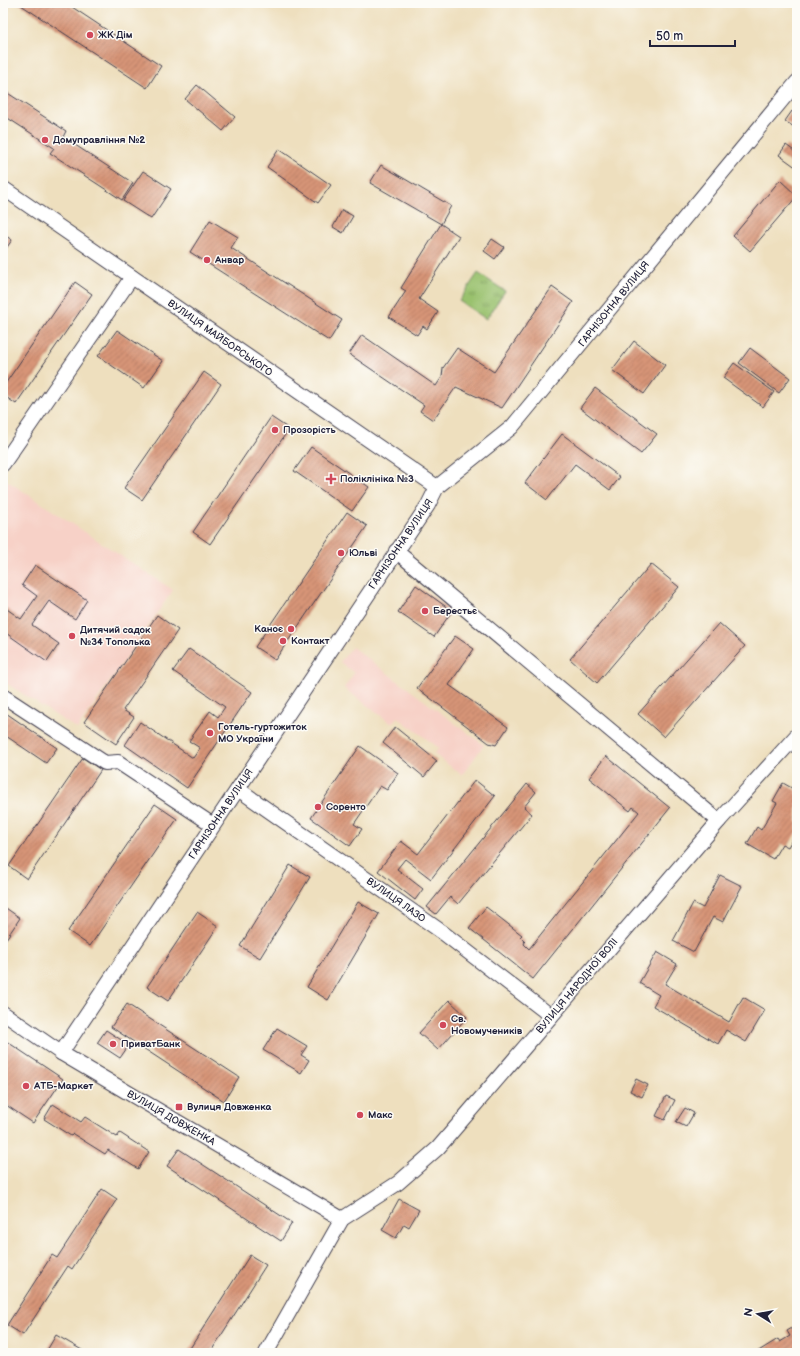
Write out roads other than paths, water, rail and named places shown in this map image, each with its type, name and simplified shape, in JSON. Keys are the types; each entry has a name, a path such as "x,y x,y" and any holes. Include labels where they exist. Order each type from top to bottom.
{"street":[{"name":"ГАРНІЗОННА ВУЛИЦЯ","path":"61,1053 428,505 437,487 512,427 797,82"},
{"name":"ВУЛИЦЯ МАЙБОРСЬКОГО","path":"3,188 437,487"},
{"path":"3,464 132,277"},
{"path":"396,551 719,821"},
{"path":"3,696 105,763 118,762 213,825"},
{"name":"ВУЛИЦЯ НАРОДНОЇ ВОЛІ","path":"342,1218 398,1183 438,1148 719,821 797,735"},
{"name":"ВУЛИЦЯ ЛАЗО","path":"238,789 442,932 551,1016"},
{"name":"ВУЛИЦЯ ДОВЖЕНКА","path":"3,1013 61,1053 342,1218"},
{"path":"266,1353 342,1218"}],"place":[{"name":"ЖК Дім","path":"90,35"},
{"name":"Домуправління №2","path":"45,140"},
{"name":"Анвар","path":"207,260"},
{"name":"Прозорість","path":"275,430"},
{"name":"Поліклініка №3","path":"331,479"},
{"name":"Юльві","path":"341,553"},
{"name":"Берестьє","path":"425,611"},
{"name":"Каноє","path":"291,629"},
{"name":"Дитячий садок №34 Тополька","path":"72,636"},
{"name":"Контакт","path":"283,641"},
{"name":"Готель-гуртожиток МО України","path":"210,733"},
{"name":"Соренто","path":"318,807"},
{"name":"Св. Новомучеників","path":"443,1025"},
{"name":"ПриватБанк","path":"113,1044"},
{"name":"АТБ-Маркет","path":"26,1086"},
{"name":"Вулиця Довженка","path":"179,1107"},
{"name":"Макс","path":"360,1115"}]}
